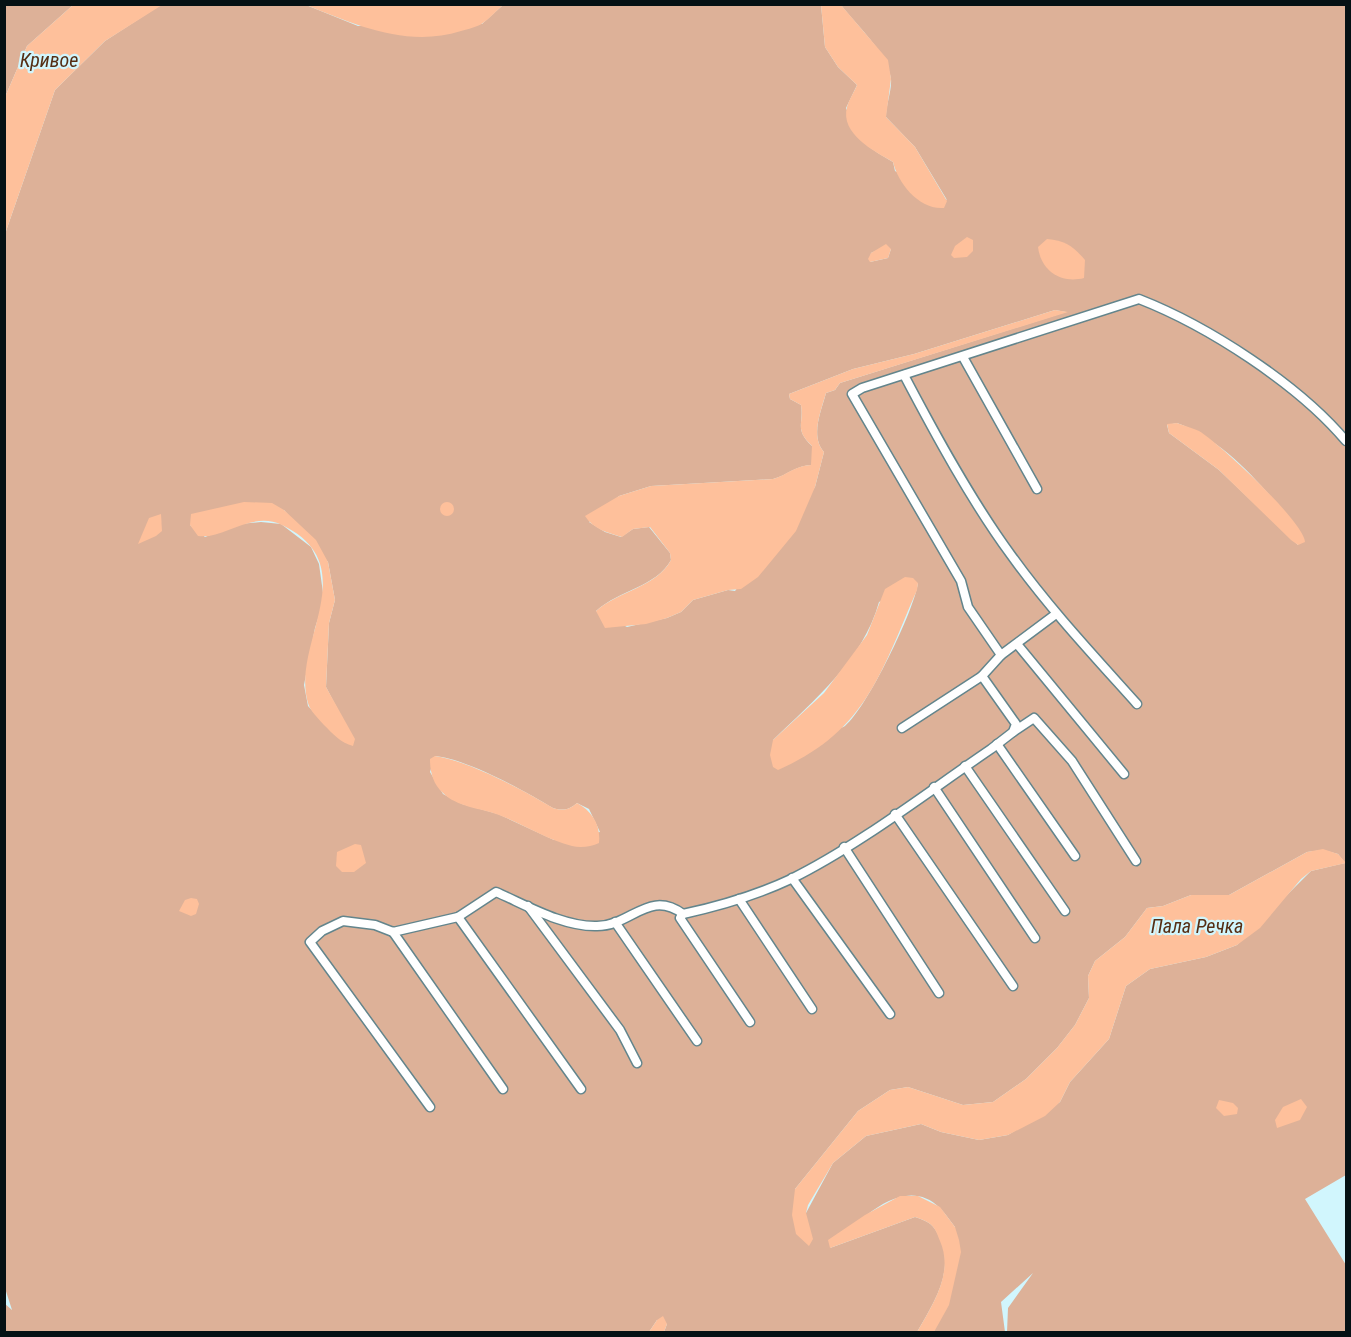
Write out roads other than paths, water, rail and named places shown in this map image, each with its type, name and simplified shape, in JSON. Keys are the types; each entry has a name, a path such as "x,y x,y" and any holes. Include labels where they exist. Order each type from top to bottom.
{"street":[{"path":"1001,656 968,607 961,581 852,393 1138,299 1175,313 1224,341 1313,406 1347,441"},
{"path":"963,357 1037,489"},
{"path":"904,375 931,426 1010,554 1056,614 1137,704"},
{"path":"902,728 982,676 1001,656 1056,614"},
{"path":"1017,644 1124,774"},
{"path":"982,676 1016,724 1013,732"},
{"path":"750,1022 680,918 683,914 739,899 792,878 844,848 1034,718 1072,761 1136,861"},
{"path":"997,744 1075,856"},
{"path":"965,766 1065,911"},
{"path":"934,787 1035,938"},
{"path":"895,814 1012,986"},
{"path":"844,848 939,993"},
{"path":"792,878 890,1014"},
{"path":"430,1107 310,942 321,931 343,921 375,926 393,932 458,917 496,892 563,919 590,926 615,922 661,904 673,907 683,914"},
{"path":"739,899 812,1009"},
{"path":"526,904 620,1030 637,1063"},
{"path":"458,917 581,1089"},
{"path":"615,922 698,1041"},
{"path":"393,932 503,1089"}],"water":[{"name":"Кривое","path":"73,5 162,5 105,41 55,90 5,234 5,97 27,46"},
{"path":"306,5 503,5 486,21 475,27 441,36 421,37 382,32"},
{"path":"821,5 841,5 888,60 891,79 886,117 915,147 947,201 944,208 926,205 918,200 905,186 893,162 877,153 853,133 846,117 847,107 857,85 838,67 825,47"},
{"path":"967,237 973,240 973,251 967,257 954,258 951,255 955,246"},
{"path":"1047,239 1064,243 1081,255 1085,260 1084,278 1060,277 1048,269 1043,263 1038,247"},
{"path":"886,244 891,249 888,258 870,262 868,259 871,253"},
{"path":"1055,310 1068,312 840,383 835,390 826,393 819,415 818,439 824,452 815,487 796,531 758,577 741,589 728,590 693,600 681,612 667,618 646,624 605,628 596,611 615,598 656,577 671,560 670,553 650,527 633,529 622,537 597,527 585,516 619,496 651,486 773,479 811,465 812,446 801,431 801,405 790,399 789,394 853,369 914,354"},
{"path":"1177,423 1199,431 1241,466 1291,518 1305,542 1298,545 1291,540 1219,470 1169,433 1167,424"},
{"path":"244,502 272,503 284,510 316,540 328,562 335,600 329,623 326,687 355,739 353,746 331,732 315,715 308,703 305,680 308,656 323,584 319,562 307,542 282,525 271,521 249,523 208,536 198,536 190,525 191,514"},
{"path":"444,502 450,502 454,509 450,516 444,516 440,512 440,506"},
{"path":"161,514 162,531 138,544 149,518"},
{"path":"905,577 913,578 918,583 917,590 881,673 852,718 832,737 808,754 778,770 773,767 770,755 773,740 824,693 867,635 885,589"},
{"path":"435,756 463,763 479,770 553,808 566,809 577,803 594,819 599,830 599,843 586,847 572,846 499,815 469,807 449,798 434,782 431,773 430,759"},
{"path":"355,844 361,845 366,863 354,872 342,872 336,866 337,852"},
{"name":"Пала Речка","path":"1323,849 1338,854 1346,863 1311,871 1301,879 1260,928 1237,945 1206,957 1150,969 1126,986 1109,1039 1070,1082 1060,1102 1045,1116 1008,1135 979,1140 941,1132 921,1124 866,1136 833,1163 808,1205 806,1213 813,1239 809,1246 796,1234 792,1215 795,1189 858,1111 890,1090 908,1087 963,1105 993,1102 1026,1079 1057,1048 1075,1025 1089,998 1088,976 1095,961 1125,937 1147,908 1163,906 1191,895 1229,895 1307,852"},
{"path":"197,899 199,904 196,914 191,916 179,911 185,900"},
{"path":"1301,1099 1307,1107 1300,1120 1277,1128 1275,1120 1283,1107"},
{"path":"1219,1100 1233,1103 1238,1108 1237,1114 1224,1116 1216,1108"},
{"path":"900,1196 918,1196 940,1207 955,1227 959,1240 961,1252 949,1305 934,1332 917,1332 940,1288 945,1265 944,1253 932,1225 915,1217 830,1248 828,1240 865,1215"},
{"path":"663,1316 667,1324 664,1332 649,1332 657,1320"}]}
